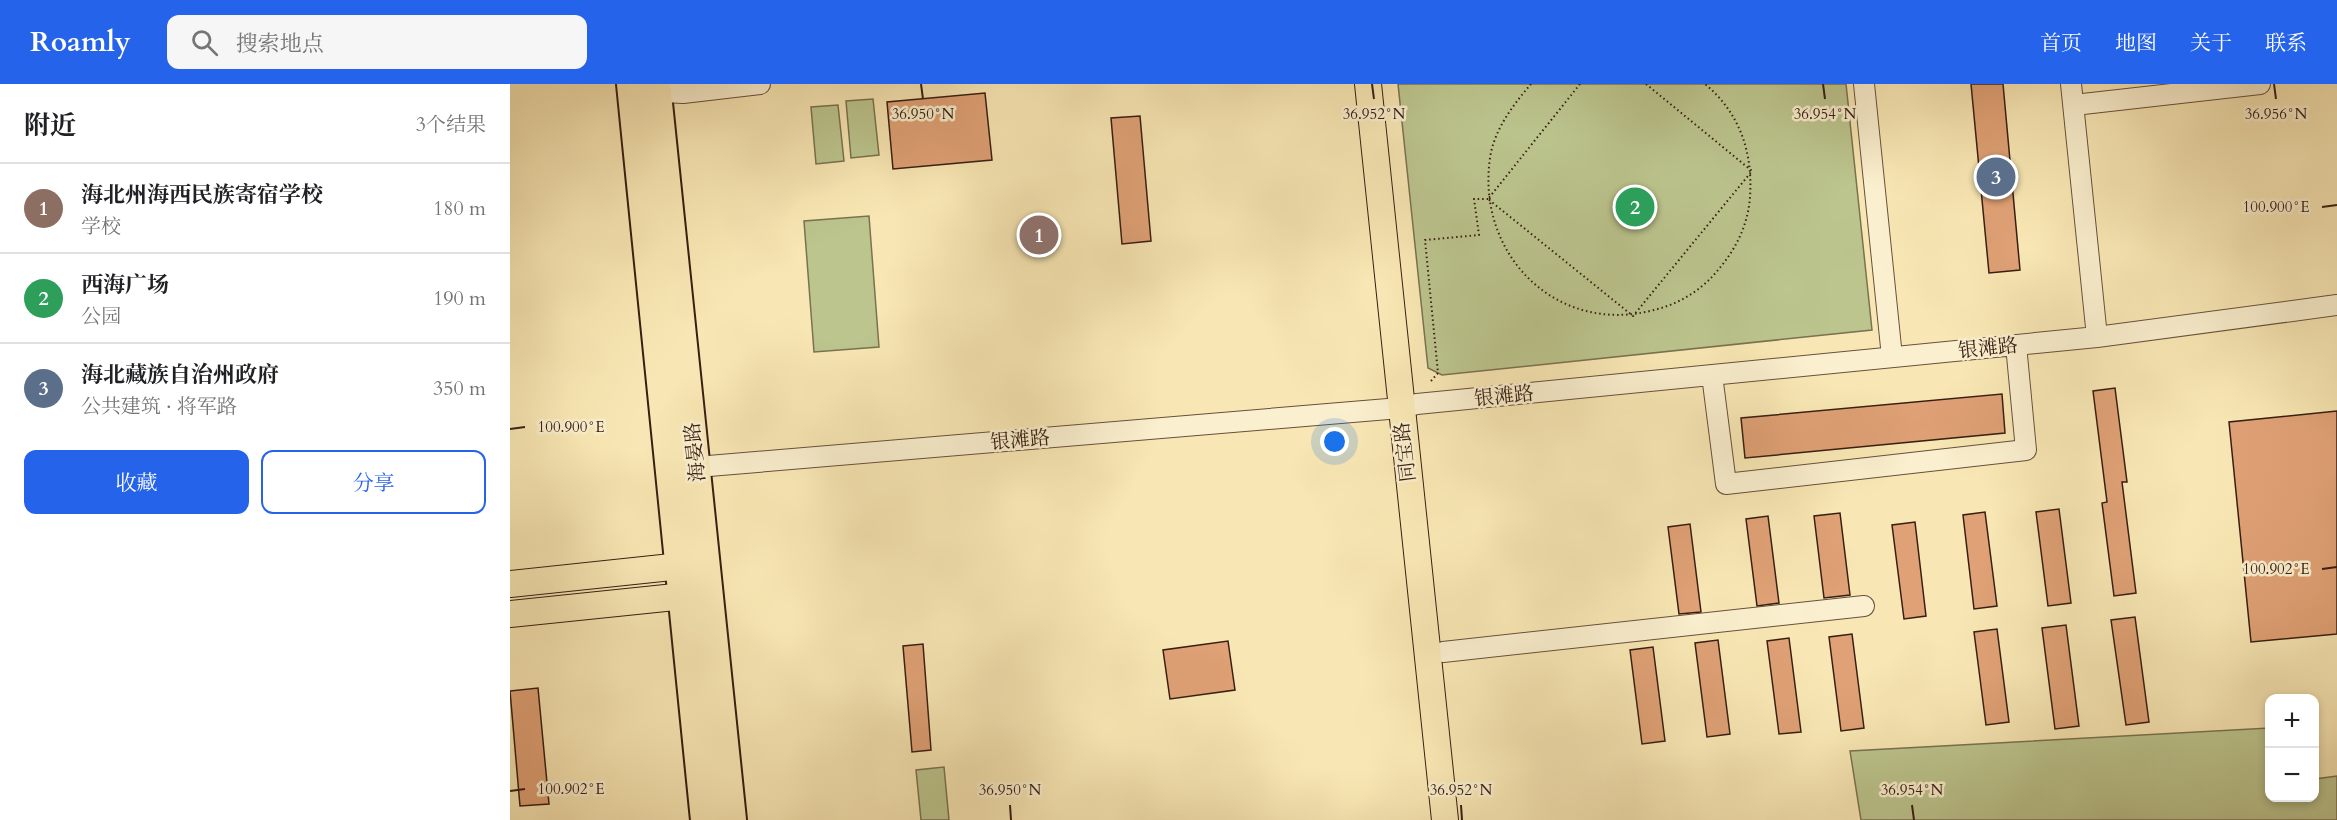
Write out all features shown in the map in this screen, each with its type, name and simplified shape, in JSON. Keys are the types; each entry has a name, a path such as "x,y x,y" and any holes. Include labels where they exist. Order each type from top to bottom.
{"highway":[{"name":"海晏路","path":"644,88 696,595 732,820"},
{"name":"海晏路","path":"696,595 705,820"}],"main road":[{"name":"同宝路","path":"1368,84 1408,406 1443,652 1461,820"},
{"name":"同宝路","path":"1383,84 1420,570 1445,820"},
{"path":"510,584 693,565"},
{"path":"510,614 696,595"}],"street":[{"path":"644,88 683,93 760,84"},
{"path":"1864,84 1892,357"},
{"path":"2071,84 2097,337"},
{"path":"2074,105 2260,84"},
{"name":"银滩路","path":"683,469 1408,406 2097,337 2337,305"},
{"path":"1712,375 1726,484 2026,450 2016,345"},
{"path":"1443,652 1864,606"}],"path":[{"path":"1532,84 1505,117 1490,157 1488,199 1499,238 1522,273 1554,299 1592,314 1633,316 1673,305 1708,283 1734,251 1749,213 1752,171 1741,131 1719,95 1705,84"},
{"path":"1488,199 1580,84"},
{"path":"1647,84 1752,171"},
{"path":"1633,316 1752,171"},
{"path":"1431,381 1438,373 1425,240 1479,235 1474,199 1488,199 1633,316"}],"green space":[{"path":"1398,84 1846,84 1872,330 1442,375 1428,368"},
{"path":"873,99 879,155 851,158 846,101"},
{"path":"838,105 844,161 816,164 811,107"},
{"path":"869,216 879,347 814,352 804,221"},
{"path":"2265,728 2265,802 2319,802 2319,778 2337,776 2337,820 1861,820 1850,751"},
{"path":"944,767 949,820 921,820 916,770"}],"building":[{"path":"1971,84 2003,84 2020,270 1989,273"},
{"path":"985,93 992,160 893,169 887,102"},
{"path":"1140,116 1151,241 1122,244 1111,118"},
{"path":"2115,388 2127,482 2122,482 2136,593 2114,596 2102,503 2107,502 2093,391"},
{"path":"2002,394 2005,433 1745,458 1741,418"},
{"path":"2337,411 2337,634 2251,642 2229,422"},
{"path":"2059,509 2071,603 2048,606 2036,512"},
{"path":"1985,512 1997,606 1974,609 1963,515"},
{"path":"1840,513 1850,595 1824,598 1814,516"},
{"path":"1768,516 1779,603 1757,606 1746,519"},
{"path":"1915,522 1926,616 1904,619 1892,525"},
{"path":"1690,524 1701,612 1679,614 1668,527"},
{"path":"2135,617 2149,722 2126,725 2111,620"},
{"path":"2066,625 2079,726 2055,729 2042,628"},
{"path":"1997,629 2009,722 1986,725 1974,632"},
{"path":"1852,634 1864,728 1841,731 1829,637"},
{"path":"1789,638 1801,732 1779,734 1767,641"},
{"path":"1718,640 1730,734 1707,737 1695,643"},
{"path":"1228,641 1235,690 1170,699 1163,650"},
{"path":"923,644 931,750 912,752 903,646"},
{"path":"1653,647 1665,741 1642,744 1630,650"},
{"path":"538,688 549,804 520,806 510,691"}],"place":[{"name":"海北藏族自治州政府","path":"1996,177"},
{"name":"西海广场","path":"1635,207"},
{"name":"海北州海西民族寄宿学校","path":"1039,235"}]}
